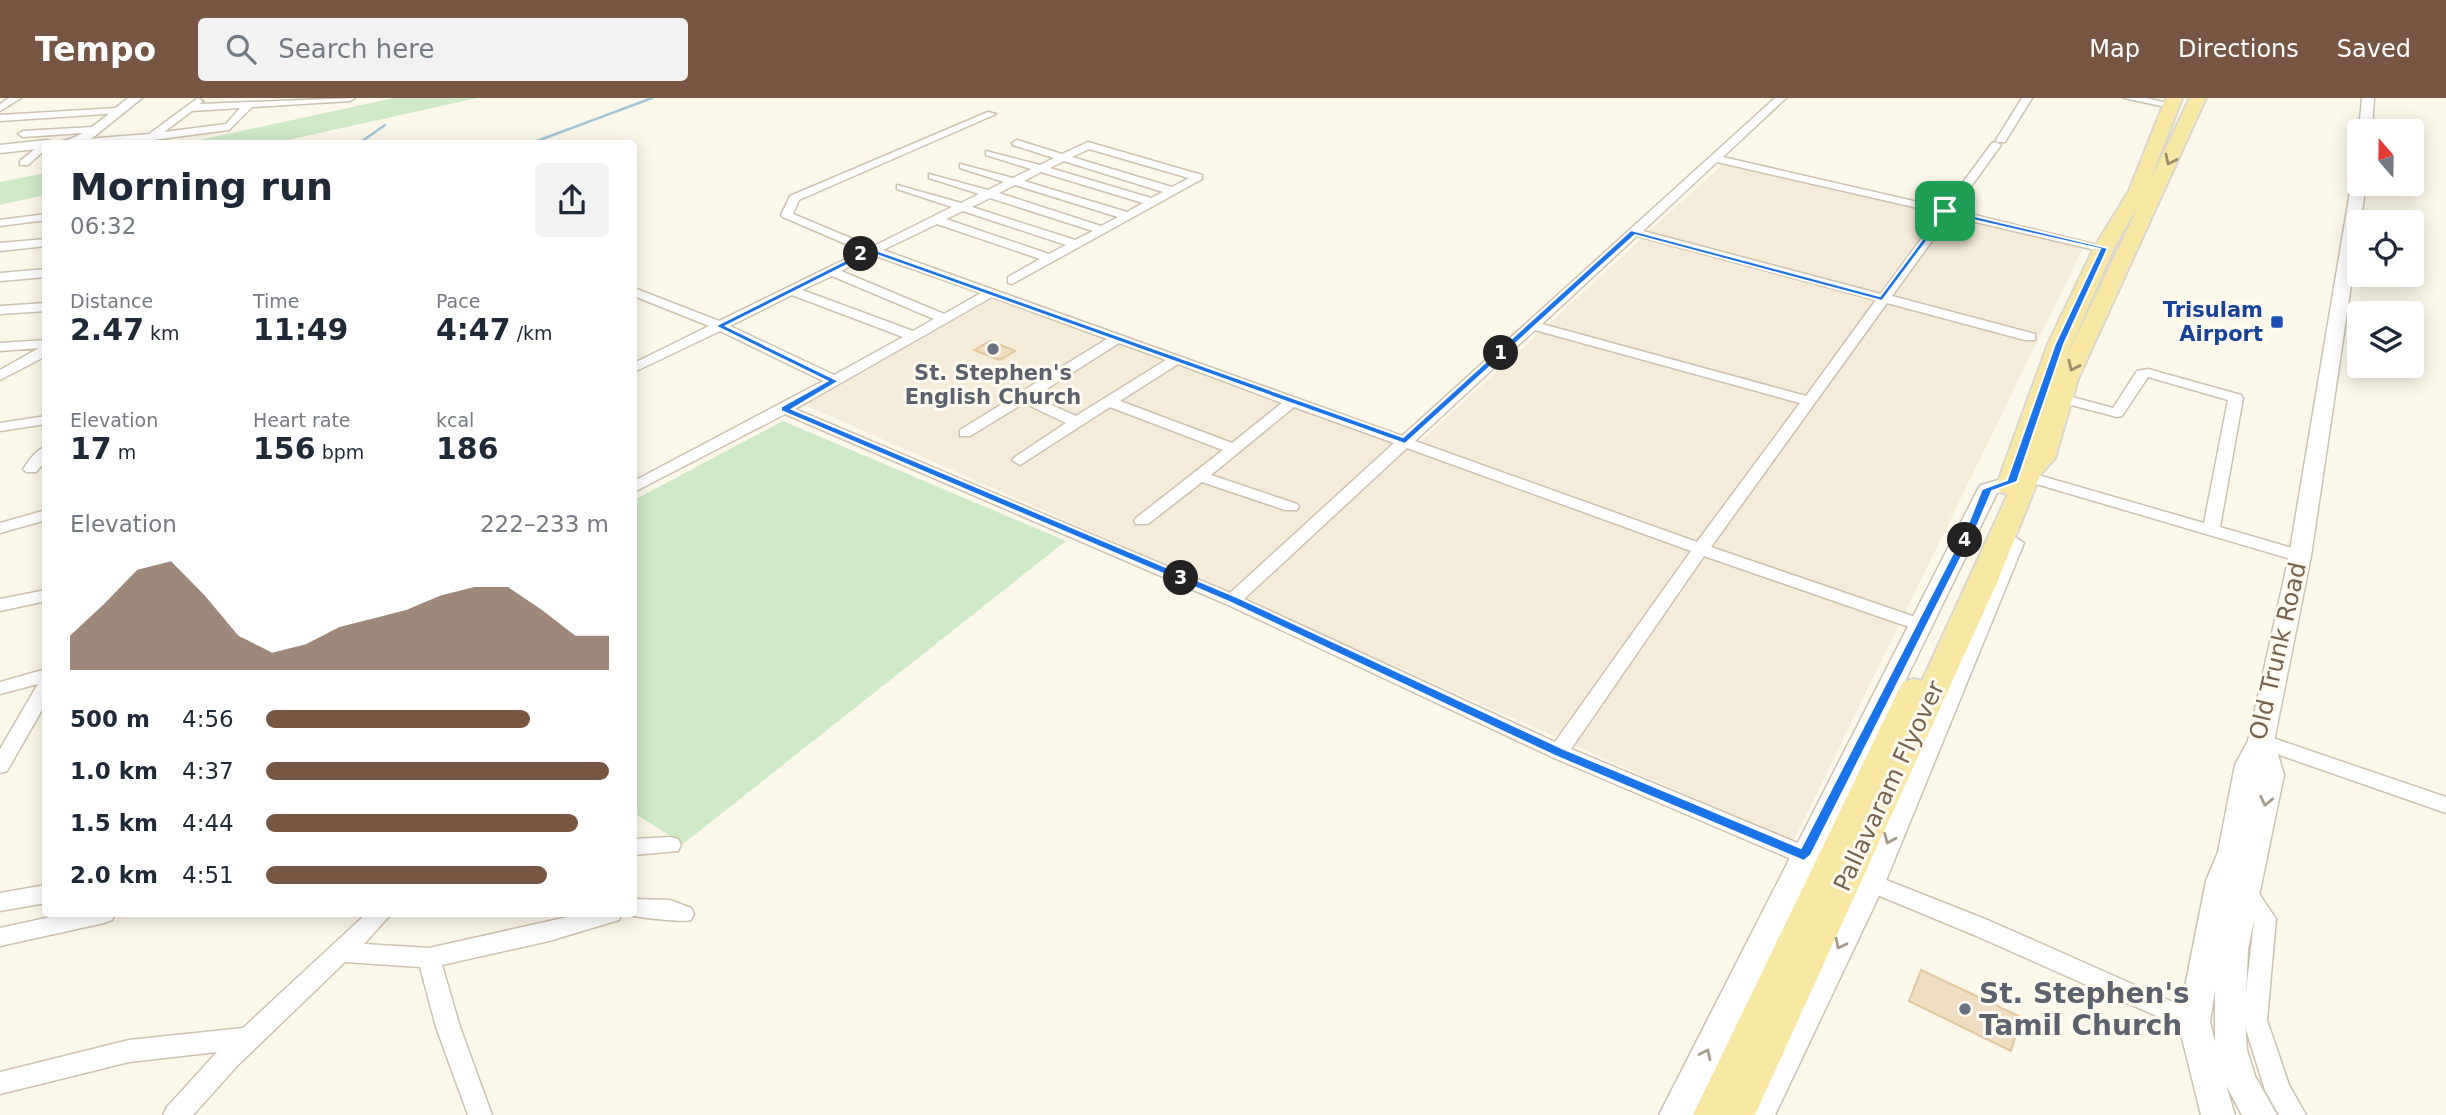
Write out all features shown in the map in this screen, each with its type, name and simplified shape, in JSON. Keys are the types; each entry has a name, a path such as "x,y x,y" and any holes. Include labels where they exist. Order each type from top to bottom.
{"main road":[{"path":"2023,483 2198,98"},
{"path":"2023,483 2059,344 2104,248 2136,195 2122,187 2166,100"},
{"name":"Pallavaram Flyover","path":"1713,1115 2023,483"},
{"name":"Pallavaram Flyover","path":"1735,1115 1885,797 2023,483"}],"street":[{"path":"0,108 16,98"},
{"path":"79,140 136,98"},
{"path":"152,137 201,98"},
{"path":"190,108 350,98"},
{"path":"1233,600 1781,98"},
{"path":"1559,752 1700,550 1945,211 1998,142 2027,98"},
{"path":"2129,98 2166,100"},
{"path":"2367,119 2368,98"},
{"path":"113,140 229,127 249,104"},
{"path":"0,118 117,111"},
{"path":"991,114 794,198 787,215 870,250 1405,441 1700,550 1921,625"},
{"path":"23,134 94,130"},
{"path":"0,149 42,144"},
{"path":"1017,144 1173,191"},
{"path":"637,367 1088,145 1198,177 1012,280"},
{"path":"24,163 42,147"},
{"path":"990,153 1152,202"},
{"path":"1715,158 2104,248"},
{"path":"964,166 1128,216"},
{"path":"933,176 1103,230"},
{"path":"901,187 1077,244"},
{"name":"Old Trunk Road","path":"2261,741 2300,556 2356,196"},
{"path":"2,219 42,217"},
{"path":"934,219 1052,259"},
{"path":"1634,232 2030,337"},
{"path":"0,247 42,242"},
{"path":"829,270 945,319"},
{"path":"0,277 42,273"},
{"path":"789,290 914,336"},
{"path":"637,485 785,409 992,292"},
{"path":"637,293 720,326 834,381"},
{"path":"0,310 42,307"},
{"path":"1531,325 1809,401"},
{"path":"965,433 1118,338"},
{"path":"0,347 42,344"},
{"path":"0,376 42,352"},
{"path":"1020,460 1177,359"},
{"path":"2061,398 2117,413 2142,374 2148,373 2236,398 2211,530"},
{"path":"1023,397 1077,422"},
{"path":"1142,521 1293,401"},
{"path":"1110,402 1234,449"},
{"path":"785,409 1233,600 1559,752 1804,855"},
{"path":"0,427 42,421"},
{"path":"31,469 42,456"},
{"path":"1200,476 1291,507"},
{"path":"1676,1115 1987,489 2023,483 2211,530 2300,556"},
{"path":"1758,1115 1871,883 2023,483"},
{"path":"0,528 42,516"},
{"path":"0,606 42,596"},
{"path":"0,688 42,676"},
{"path":"0,766 42,693"},
{"path":"2261,741 2446,804"},
{"path":"2234,934 2227,915 2233,877 2271,775 2261,741"},
{"path":"637,847 670,845"},
{"path":"2242,857 2246,892 2241,920 2234,934 2228,1018 2230,1049 2240,1084 2260,1115"},
{"path":"2218,1115 2194,1023 2220,881 2242,857"},
{"path":"1871,883 1982,928 2194,1023"},
{"path":"2246,892 2265,919 2255,1020 2278,1090 2293,1115"},
{"path":"0,902 42,895"},
{"path":"637,908 670,909 683,914"},
{"path":"0,937 90,917"},
{"path":"176,1115 250,1038 377,917"},
{"path":"342,951 429,958 549,932 601,917"},
{"path":"429,958 448,1027 480,1114"},
{"path":"0,1083 129,1051 250,1038"}],"shaded area":[{"path":"1724,163 2084,246 1793,842 805,405 993,299 1411,450"}],"green space":[{"path":"394,98 478,98 288,140 199,140"},
{"path":"42,174 42,196 0,205 0,182"},
{"path":"783,421 1066,541 683,844 637,815 637,498"}],"building":[{"name":"St. Stephen's English Church","path":"990,341 1015,351 1000,360 974,350"},
{"name":"St. Stephen's Tamil Church","path":"1921,970 2021,1017 2011,1051 1909,1001"}],"waterway":[{"path":"540,140 652,98"},
{"path":"364,140 385,125"}],"place":[{"name":"Trisulam Airport","path":"2277,322"},
{"name":"St. Stephen's English Church","path":"993,349"},
{"name":"St. Stephen's Tamil Church","path":"1965,1009"}],"route":[{"path":"1945,211 2104,248 2059,344 2012,482 1987,489 1973,524 1804,855 1559,752 1233,600 785,409 834,381 720,326 870,250 1405,441 1634,232 1882,299 1945,211"}]}
